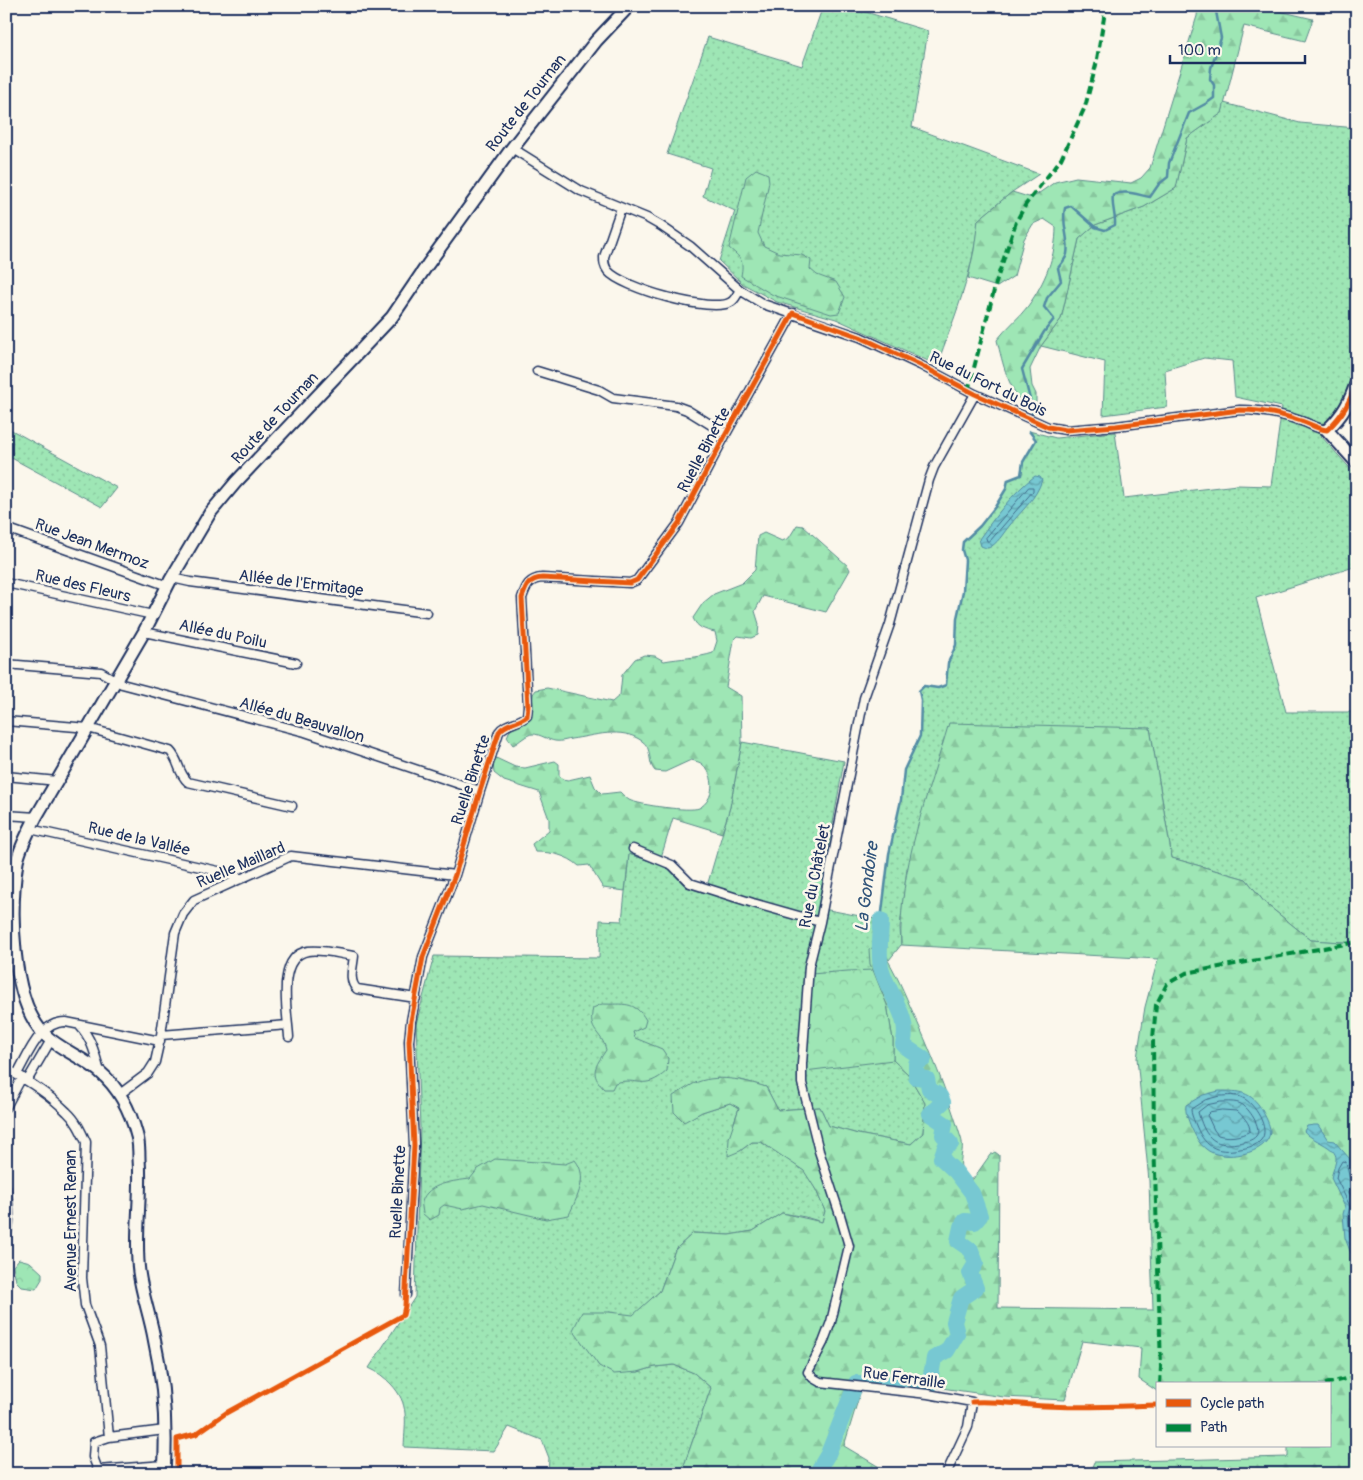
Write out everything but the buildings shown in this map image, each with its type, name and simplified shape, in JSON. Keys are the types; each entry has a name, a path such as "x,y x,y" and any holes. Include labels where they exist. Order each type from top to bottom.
{"main road":[{"name":"Route de Tournan","path":"46,1036 27,1007 19,978 10,894 17,861 36,817 144,632 170,582 210,513 220,500 392,317 512,148 596,41 629,6"},
{"path":"1327,430 1339,419 1350,402 1356,384"},
{"name":"Rue du Fort du Bois","path":"1327,430 1357,463"},
{"path":"46,1036 100,1072 120,1094 138,1137 140,1172 137,1228 139,1272 155,1340 164,1401 165,1469"}],"street":[{"name":"Rue du Fort du Bois","path":"512,148 581,191 647,218 676,235 740,290 763,304 860,337 920,365 975,394 1048,427 1066,430 1116,426 1240,410 1260,410 1280,414 1304,422 1317,429 1327,430"},
{"path":"621,208 604,256 604,264 608,272 633,287 680,301 723,305 732,302 740,290"},
{"name":"Ruelle Binette","path":"406,1295 414,1146 409,1041 416,998 423,957 456,874 499,732 504,726 522,720 527,716 522,598 526,585 534,579 542,578 630,583 637,580 679,523 793,313"},
{"path":"537,371 599,390 613,398 676,406 687,410 726,434"},
{"name":"Rue du Châtelet","path":"820,1382 808,1372 823,1343 831,1322 849,1246 819,1151 802,1083 808,978 864,698 890,624 929,480 934,467 975,394"},
{"name":"Rue Jean Mermoz","path":"6,528 170,582"},
{"name":"Allée de l'Ermitage","path":"170,582 190,582 427,613"},
{"name":"Rue des Fleurs","path":"6,583 153,615"},
{"name":"Allée du Poilu","path":"144,632 296,663"},
{"name":"Allée du Beauvallon","path":"6,664 101,672 122,684 305,732 480,791"},
{"path":"6,721 88,728 170,751 175,757 182,777 188,782 292,806"},
{"path":"6,776 57,781"},
{"path":"6,815 36,817"},
{"name":"Rue de la Vallée","path":"30,829 227,873 241,879"},
{"path":"633,849 672,865 690,883 820,922"},
{"name":"Ruelle Maillard","path":"120,1094 148,1073 155,1062 161,1038 174,933 183,914 194,900 291,856 456,874"},
{"path":"289,1038 285,980 289,967 297,955 307,951 354,956 351,980 357,989 416,998"},
{"path":"6,1107 46,1036 58,1022 161,1038 288,1025"},
{"path":"79,1024 88,1034 100,1072"},
{"path":"22,1077 46,1036"},
{"name":"Avenue Ernest Renan","path":"6,1069 22,1077 68,1112 86,1142 82,1278 85,1305 100,1346 110,1437"},
{"path":"6,1187 8,1201 8,1230 6,1234"},
{"name":"Rue Ferraille","path":"820,1382 928,1394 972,1402 968,1427 946,1474"},
{"path":"165,1435 110,1437 94,1442 93,1457 98,1470 165,1469"}],"green space":[{"path":"823,6 846,6 928,31 912,127 1039,174 1012,192 978,220 968,276 937,365 836,319 777,302 743,284 719,261 735,211 703,196 711,168 667,154 708,37 802,66"},
{"path":"1198,6 1258,6 1313,19 1305,41 1244,26 1222,113 1187,138 1176,188 1144,207 1095,225 1079,239 1061,319 1041,346 1030,369 1032,386 1036,394 1036,403 1026,407 1010,384 997,340 1024,310 1040,288 1052,258 1056,227 1044,219 1033,224 1024,239 1014,276 997,287 968,278 978,220 1012,192 1032,198 1055,182 1076,177 1131,183 1141,178 1150,168 1197,16"},
{"path":"1224,103 1300,123 1357,128 1357,371 1342,405 1321,436 1357,476 1357,566 1256,598 1286,712 1357,712 1357,943 1311,940 1265,903 1246,879 1172,858 1150,728 907,868 900,927 901,945 889,960 879,946 871,964 887,1005 893,1040 893,1060 908,1074 925,1103 923,1133 911,1144 858,1134 829,1126 820,1107 778,1110 766,1087 741,1080 714,1079 684,1121 702,1112 730,1103 739,1108 734,1122 740,1151 752,1142 761,1142 805,1171 825,1211 822,1222 782,1213 753,1231 729,1235 693,1233 675,1250 660,1291 633,1316 609,1312 588,1349 599,1366 638,1372 655,1367 674,1365 694,1373 711,1388 681,1474 548,1474 549,1458 542,1440 509,1427 494,1451 404,1447 405,1413 401,1399 388,1381 369,1368 415,1297 420,1127 416,1024 434,956 599,958 600,920 622,921 629,854 667,867 686,887 705,893 730,807 742,742 844,761 818,908 881,920 889,854 901,800 904,770 920,735 921,700 919,691 924,686 938,688 946,685 948,663 956,645 957,618 963,591 965,560 962,550 963,542 980,526 995,507 1006,489 1008,480 1021,475 1023,462 1036,440 1029,431 1056,438 1115,432 1124,498 1237,485 1271,486 1282,407 1235,397 1232,361 1204,358 1165,370 1167,407 1103,415 1105,362 1041,346 1061,319 1079,239 1095,225 1144,207 1176,188 1187,138 1222,113"},
{"path":"756,169 768,174 769,182 758,233 764,246 779,253 802,255 811,260 810,269 817,275 836,282 845,297 839,313 831,314 773,295 741,276 741,260 729,248 746,177"},
{"path":"6,427 117,488 102,507 6,455"},
{"path":"797,525 803,526 848,566 850,570 826,612 763,596 755,611 759,624 758,635 751,638 738,636 734,640 726,687 741,696 742,742 730,807 722,833 673,818 659,864 629,854 625,891 603,888 589,865 579,866 559,855 535,852 532,844 549,830 549,819 539,792 504,781 494,773 493,762 496,758 515,767 525,768 555,761 559,764 559,775 562,779 568,780 590,775 595,787 602,794 620,792 629,800 643,804 694,809 704,804 711,793 712,787 710,774 702,764 691,760 665,772 655,771 651,764 648,748 634,736 607,733 557,741 533,734 528,735 513,745 507,737 513,727 531,716 533,694 536,690 547,688 612,702 620,695 622,675 635,659 644,655 655,656 664,661 713,653 717,641 715,632 702,628 693,618 703,603 714,594 742,583 755,570 758,536 764,533 782,541 789,538"},
{"path":"949,723 1150,728 1172,858 1246,879 1265,903 1311,940 1357,943 1357,1463 1354,1474 1089,1474 1094,1462 1288,1457 1288,1448 1330,1448 1330,1382 1156,1382 1156,1390 1139,1379 1141,1348 1082,1341 1065,1400 1004,1397 865,1377 844,1446 891,1474 681,1474 711,1388 694,1373 674,1365 655,1367 638,1372 614,1374 599,1366 573,1330 582,1312 609,1312 633,1315 660,1291 675,1250 693,1233 729,1235 753,1231 782,1213 822,1222 825,1211 816,1190 804,1171 761,1142 752,1142 740,1151 728,1156 729,1138 739,1108 730,1103 702,1112 684,1122 674,1112 673,1096 693,1084 720,1078 757,1084 766,1087 778,1110 820,1107 829,1126 858,1134 911,1144 923,1133 925,1103 908,1074 893,1060 893,1040 887,1005 870,964 869,949 879,946 903,990 944,1087 961,1138 961,1167 965,1178 973,1179 990,1155 995,1152 999,1155 998,1308 1153,1310 1149,1181 1137,1058 1145,1007 1158,959 901,945 904,888 909,860"},
{"path":"873,970 887,1005 893,1040 893,1060 805,1071 811,974"},
{"path":"602,1004 633,1006 642,1014 646,1020 644,1027 633,1032 635,1038 662,1049 668,1058 667,1071 652,1081 623,1081 615,1083 612,1089 604,1089 596,1079 595,1070 606,1050 592,1022 593,1008"},
{"path":"495,1159 565,1164 575,1160 581,1173 581,1180 578,1194 569,1215 546,1219 483,1204 463,1209 444,1205 440,1208 439,1215 430,1220 423,1214 422,1202 425,1196 435,1187 470,1179 478,1169"},
{"path":"19,1259 30,1262 42,1273 42,1279 36,1289 22,1287 16,1281 13,1266"}],"water":[{"path":"1035,476 1040,477 1042,480 1032,499 995,544 988,548 981,546 979,539 998,514 1011,498"},
{"path":"1219,1091 1244,1093 1258,1104 1270,1128 1268,1139 1262,1146 1243,1154 1222,1155 1213,1153 1201,1145 1191,1127 1186,1113 1186,1105 1203,1095"},
{"path":"1318,1125 1328,1140 1334,1141 1350,1159 1357,1183 1357,1260 1352,1256 1345,1238 1343,1214 1345,1207 1331,1178 1336,1161 1335,1154 1304,1131 1307,1126"}],"waterway":[{"name":"La Gondoire","path":"1032,414 1022,369 1054,319 1044,307 1047,298 1061,281 1058,268 1065,260 1067,254 1068,248 1064,220 1065,208 1071,206 1095,227 1105,230 1115,225 1113,195 1126,192 1150,197 1159,184 1168,177 1169,163 1189,113 1214,98 1214,85 1210,79 1211,68 1221,38 1215,6"},
{"name":"La Gondoire","path":"881,920 889,854 901,800 904,770 920,736 921,700 919,691 924,686 938,688 946,685 948,663 956,645 957,618 963,591 965,560 962,550 963,542 980,526 995,507 1006,489 1008,480 1021,475 1023,462 1036,440 1029,431"},
{"name":"La Gondoire","path":"816,1474 828,1454 856,1383 929,1387 934,1358 947,1351 957,1334 954,1322 961,1298 976,1288 970,1273 976,1263 971,1250 958,1241 961,1227 965,1221 975,1222 980,1216 972,1193 956,1172 941,1158 945,1147 951,1144 943,1135 945,1124 930,1114 943,1102 940,1096 929,1089 927,1079 916,1077 916,1064 924,1059 903,1044 905,1034 902,1015 884,977 880,962 881,920"}],"marked path":[{"path":"968,391 997,279 1016,222 1026,204 1061,159 1085,107 1096,65 1106,6"},
{"path":"1160,1382 1154,1138 1153,1039 1156,1005 1167,984 1186,973 1357,942"},
{"path":"1330,1383 1357,1376"}],"cycle path":[{"path":"177,1474 177,1439 196,1434 226,1413 403,1315 414,1146 409,1041 411,1021 423,957 455,875 499,732 505,726 527,716 523,594 531,582 542,578 630,583 637,580 679,523 793,313 860,337 920,365 975,394 1048,427 1066,430 1116,426 1240,410 1279,414 1327,430 1345,408 1357,381"},
{"path":"972,1402 1073,1407 1156,1405"}]}
